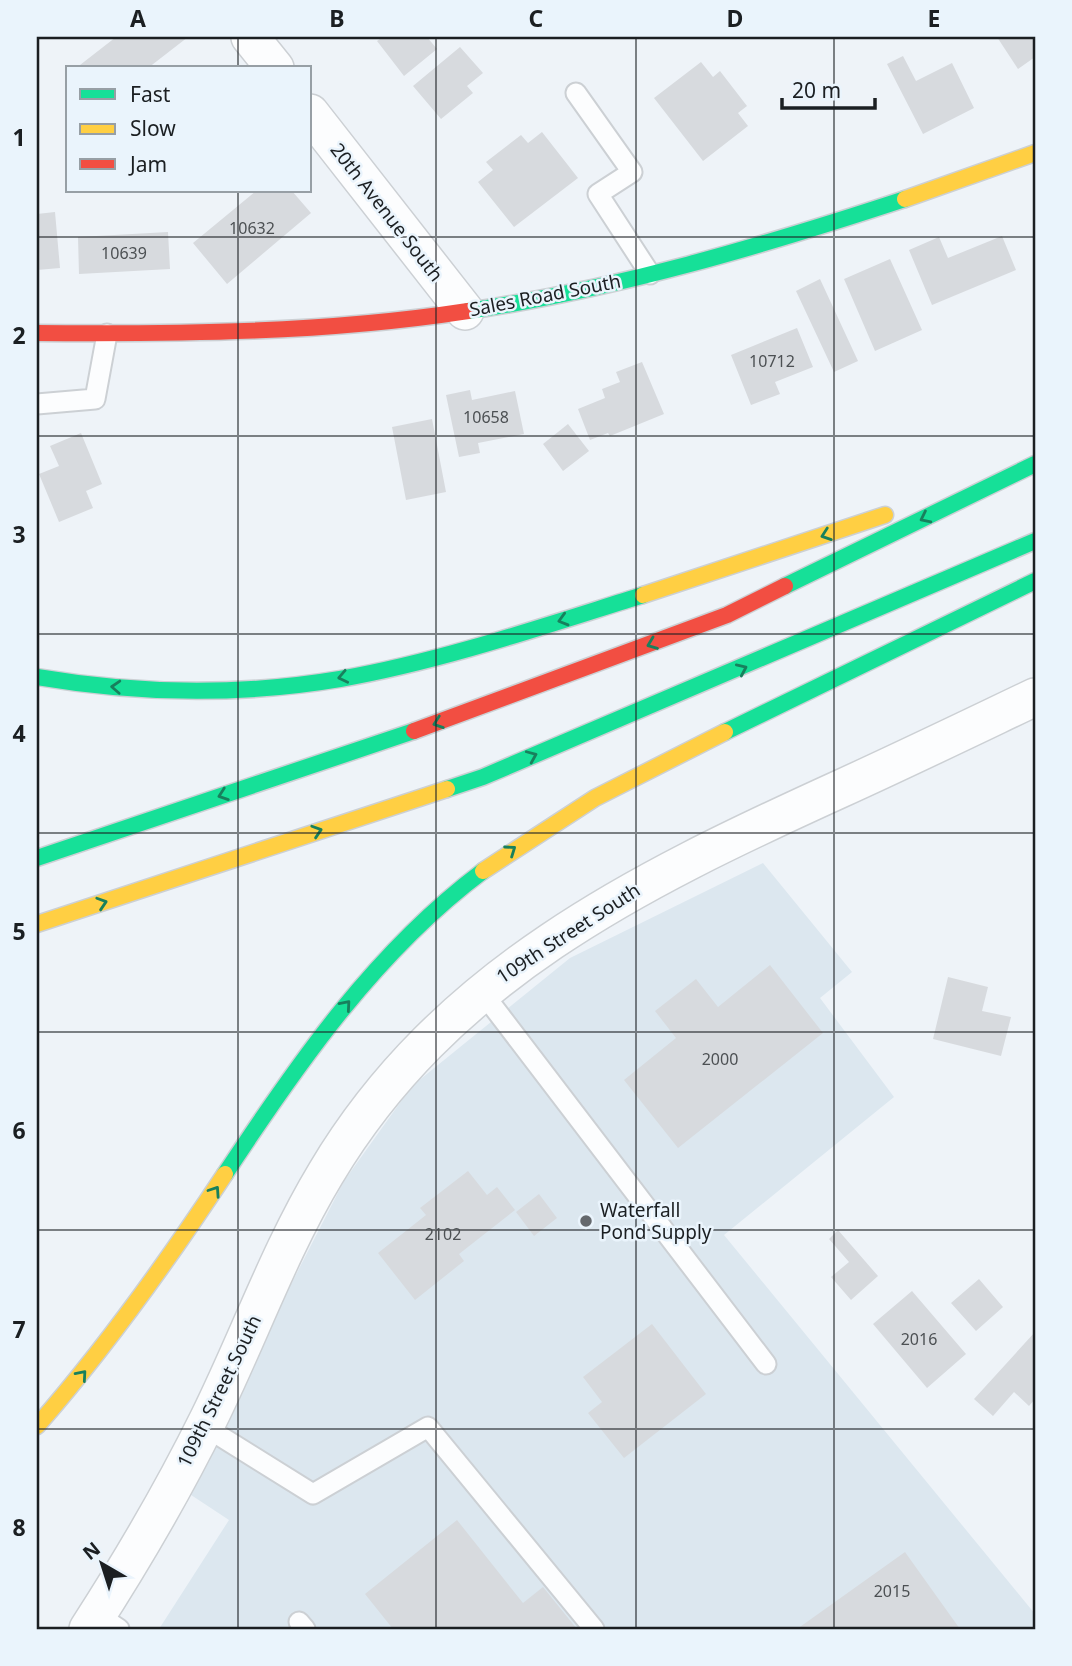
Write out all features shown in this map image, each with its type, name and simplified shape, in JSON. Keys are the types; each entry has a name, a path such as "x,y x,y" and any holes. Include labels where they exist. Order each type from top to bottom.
{"main road":[{"name":"Sales Road South","path":"37,333 181,335 375,323 465,311 671,271 920,194 1035,153"},
{"path":"37,677 80,685 196,692 279,687 340,679 627,602 1033,465"},
{"path":"37,858 482,708 727,615 1033,465"},
{"path":"37,924 483,777 723,677 1035,541"},
{"path":"37,1426 102,1352 148,1291 326,1029 429,916 464,885 509,851 582,803 1035,581"}],"street":[{"path":"250,37 273,66"},
{"name":"20th Avenue South","path":"312,116 465,311"},
{"name":"109th Street South","path":"102,1624 204,1426 283,1256 326,1173 383,1093 451,1018 542,946 650,880 1035,697"}],"lane":[{"path":"576,93 632,172 598,194 650,274"},
{"path":"37,404 95,399 107,334"},
{"path":"482,992 766,1364"},
{"path":"204,1426 313,1494 428,1427 594,1629"}],"shaded area":[{"path":"763,863 852,972 820,998 894,1097 724,1235 1035,1614 1035,1629 159,1629 229,1520 185,1491 344,1181 412,1086 570,958"}],"building":[{"path":"116,37 188,37 151,66 80,65"},
{"path":"383,37 427,37 437,49 404,76 377,41"},
{"path":"997,37 1035,37 1035,57 1018,69"},
{"path":"460,47 483,73 467,86 473,93 441,119 413,86"},
{"path":"903,56 916,81 952,63 974,108 923,134 887,64"},
{"path":"701,62 713,77 720,71 747,106 738,113 748,126 703,161 654,98"},
{"path":"542,132 578,178 514,227 478,182 493,170 486,162 521,135 528,143"},
{"path":"255,192 293,192 311,213 227,284 193,243"},
{"path":"55,212 60,268 37,270 37,214"},
{"path":"168,232 170,269 79,274 78,237"},
{"path":"1002,236 1016,270 932,305 909,250 939,237 948,258"},
{"path":"890,259 922,330 875,351 844,279"},
{"path":"820,279 858,361 834,372 796,291"},
{"path":"797,328 813,367 775,382 780,394 751,405 731,355"},
{"path":"642,362 664,414 610,436 608,433 590,440 578,409 605,398 602,389 620,382 616,372"},
{"path":"470,390 472,400 515,391 524,434 478,443 480,453 459,457 446,395"},
{"path":"432,419 446,492 406,500 392,427"},
{"path":"568,424 589,451 563,471 543,444"},
{"path":"81,433 102,484 86,491 93,508 59,522 39,474 59,466 50,446"},
{"path":"770,965 823,1033 678,1148 624,1080 676,1038 655,1011 696,979 718,1007"},
{"path":"948,977 988,987 982,1011 1011,1017 1001,1056 933,1039"},
{"path":"468,1171 487,1195 497,1187 515,1210 459,1254 464,1261 415,1300 378,1253 426,1215 420,1208"},
{"path":"539,1194 557,1218 534,1236 516,1212"},
{"path":"838,1230 878,1276 851,1300 831,1277 849,1262 829,1239"},
{"path":"979,1279 1003,1307 976,1331 951,1303"},
{"path":"912,1291 966,1354 927,1388 873,1324"},
{"path":"652,1324 706,1394 624,1458 588,1413 602,1402 583,1377"},
{"path":"1035,1332 1035,1399 1029,1406 1014,1392 993,1416 974,1399"},
{"path":"457,1520 523,1603 543,1587 577,1629 393,1629 365,1594"},
{"path":"905,1552 960,1629 797,1629"}],"traffic: fast":[{"path":"468,311 579,291 689,264 905,199"},
{"path":"785,586 1035,464"},
{"path":"447,789 483,777 1035,541"},
{"path":"725,732 1035,581"},
{"path":"37,677 112,687 188,691 264,688 340,679 455,653 643,595"},
{"path":"37,858 414,731"},
{"path":"225,1174 310,1050 341,1011 408,936 444,902 483,871"}],"traffic: slow":[{"path":"905,199 1035,153"},
{"path":"643,595 885,515"},
{"path":"483,871 595,798 725,732"},
{"path":"37,924 447,789"},
{"path":"37,1426 136,1303 225,1174"}],"traffic: jam":[{"path":"37,333 253,331 361,324 468,311"},
{"path":"414,731 727,615 785,586"}],"place":[{"name":"Waterfall Pond Supply","path":"586,1221"}]}
